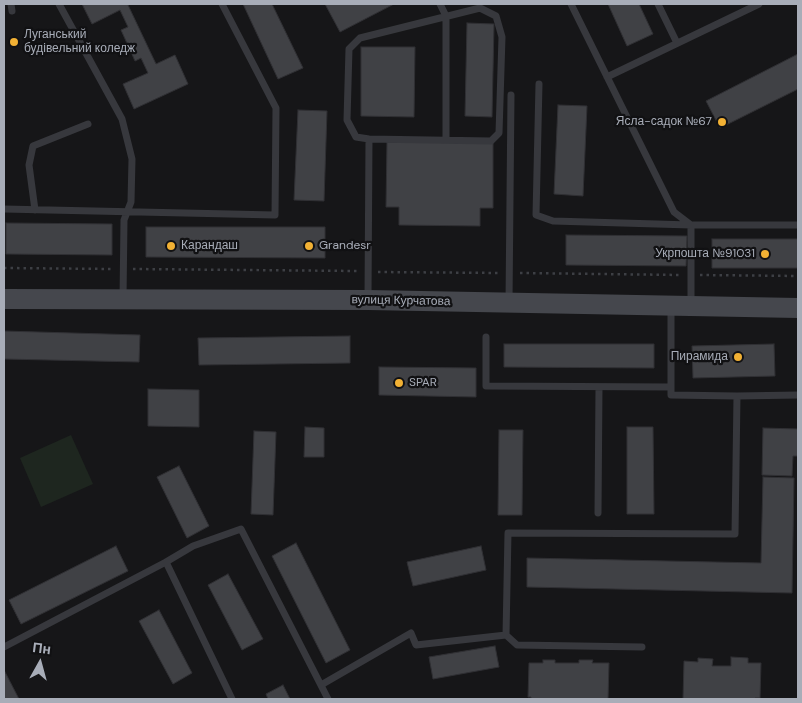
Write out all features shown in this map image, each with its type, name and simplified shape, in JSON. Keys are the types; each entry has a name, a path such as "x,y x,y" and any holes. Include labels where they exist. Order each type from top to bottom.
{"main road":[{"name":"вулиця Курчатова","path":"4,299 368,300 798,308"}],"lane":[{"path":"59,4 122,119 132,158 131,202 124,220 123,299"},
{"path":"4,209 275,215 276,108 222,4"},
{"path":"440,4 446,16 446,140"},
{"path":"571,4 674,212 691,225"},
{"path":"658,4 677,43"},
{"path":"607,77 759,4"},
{"path":"480,8 496,16 502,36 499,133 491,141 369,140 356,137 347,120 349,49 360,38 480,8"},
{"path":"539,84 536,215 553,221 691,225 798,225"},
{"path":"509,303 511,95"},
{"path":"35,210 29,164 33,146 88,124"},
{"path":"368,300 369,140"},
{"path":"691,225 691,306"},
{"path":"671,305 671,395 798,395"},
{"path":"486,337 486,386 671,387"},
{"path":"598,513 599,387"},
{"path":"506,635 508,533 735,534 737,396"},
{"path":"4,647 193,546 241,529 328,699"},
{"path":"166,562 232,699"},
{"path":"321,685 411,633 416,645 506,635 518,645 642,647"}],"path":[{"path":"4,268 798,276"}],"shaded area":[{"path":"71,435 93,484 41,507 20,458"}],"building":[{"path":"82,4 131,4 128,5 156,64 175,55 188,84 134,109 123,84 148,73 141,58 135,61 121,30 128,27 120,10 92,24"},
{"path":"243,4 272,4 303,68 278,79"},
{"path":"325,4 394,4 340,32"},
{"path":"608,4 639,4 653,34 627,46"},
{"path":"467,23 494,24 492,117 465,116"},
{"path":"361,47 415,47 414,117 361,116"},
{"path":"798,54 798,89 720,128 706,101"},
{"path":"558,105 587,106 583,196 554,194"},
{"path":"298,110 327,111 324,201 294,200"},
{"path":"387,142 493,143 493,208 480,208 480,226 399,225 399,207 386,207"},
{"path":"6,223 112,224 112,255 6,254"},
{"path":"146,227 325,227 325,258 146,257"},
{"path":"566,235 687,236 686,266 566,265"},
{"path":"712,239 798,239 798,268 712,268"},
{"path":"4,331 140,335 139,362 4,359"},
{"path":"350,336 350,363 199,365 198,338"},
{"path":"504,344 654,344 654,368 504,367"},
{"path":"774,344 775,376 693,378 692,346"},
{"path":"379,367 476,368 476,397 379,395"},
{"path":"148,389 199,390 199,427 148,426"},
{"path":"305,427 324,428 324,457 304,457"},
{"path":"627,427 653,427 654,514 627,514"},
{"path":"763,428 798,429 798,456 793,456 792,476 762,475"},
{"path":"499,430 523,430 522,515 498,515"},
{"path":"254,431 276,432 273,515 251,514"},
{"path":"179,466 209,526 187,538 157,477"},
{"path":"763,477 794,478 792,593 527,587 527,558 761,563"},
{"path":"296,543 350,650 326,663 272,556"},
{"path":"116,546 128,571 21,624 9,600"},
{"path":"481,546 486,570 413,586 407,562"},
{"path":"228,574 263,639 242,650 208,585"},
{"path":"159,610 192,673 173,684 139,621"},
{"path":"495,646 499,667 433,679 429,657"},
{"path":"731,657 748,658 748,663 761,663 760,698 683,699 684,661 698,662 698,658 713,659 712,666 731,666"},
{"path":"543,660 555,660 555,663 579,663 579,660 593,660 592,663 609,663 608,699 531,699 531,697 528,697 529,663 543,663"},
{"path":"4,670 19,699 4,699"},
{"path":"283,685 290,699 268,699 266,694"}],"place":[{"name":"Луганський будівельний коледж","path":"14,42"},
{"name":"Ясла-садок №67","path":"722,122"},
{"name":"Карандаш","path":"171,246"},
{"name":"Grandesr","path":"309,246"},
{"name":"Укрпошта №91031","path":"765,254"},
{"name":"Пирамида","path":"738,357"},
{"name":"SPAR","path":"399,383"}]}
